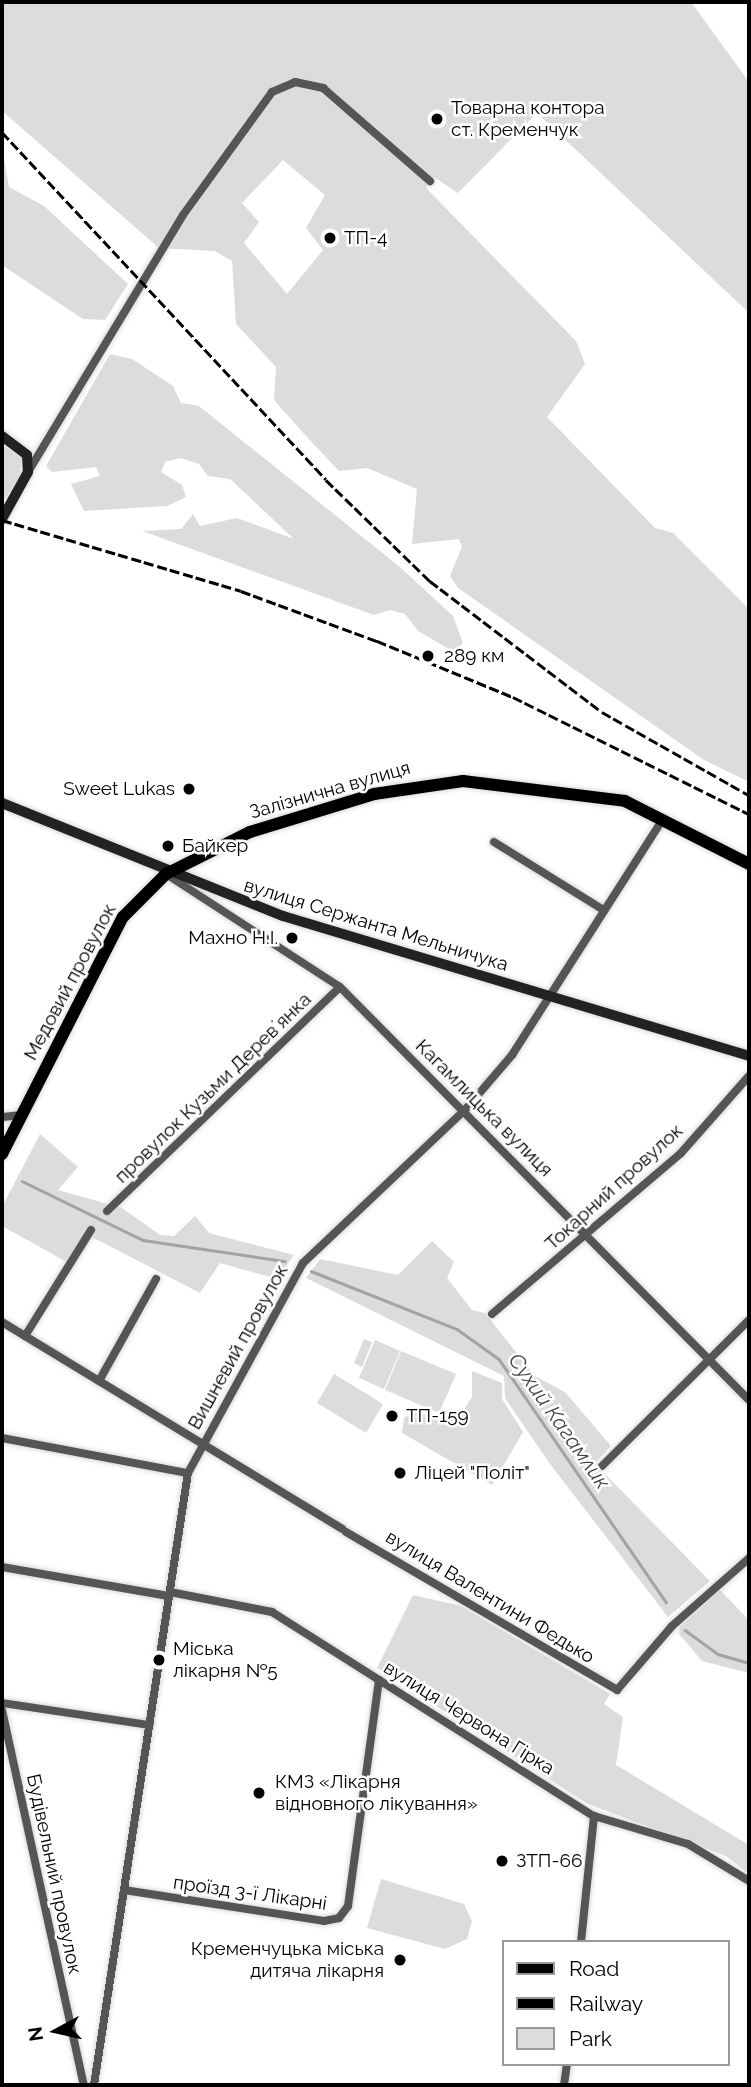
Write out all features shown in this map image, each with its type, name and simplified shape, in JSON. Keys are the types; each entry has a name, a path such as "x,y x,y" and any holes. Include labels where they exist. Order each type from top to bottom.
{"main road":[{"name":"Залізнична вулиця","path":"166,874 291,817 417,784 463,781 590,793 663,819 749,864"},
{"name":"Медовий провулок","path":"2,1154 123,917 166,874"}],"street":[{"path":"2,519 183,215 272,92 295,82 323,88 430,181"},
{"path":"2,436 27,455 29,472"},
{"name":"вулиця Сержанта Мельничука","path":"3,807 166,874 549,998 749,1056"},
{"name":"Вишневий провулок","path":"94,2085 188,1473 303,1263 464,1111 549,998 601,909 663,819"},
{"path":"494,842 601,909"},
{"name":"Кагамлицька вулиця","path":"166,874 340,987 749,1400"},
{"name":"провулок Кузьми Деревʼянка","path":"107,1211 340,987"},
{"name":"Токарний провулок","path":"492,1314 681,1153 749,1076"},
{"path":"2,1117 22,1115"},
{"path":"26,1336 91,1230"},
{"path":"99,1381 156,1279"},
{"path":"602,1466 711,1362 749,1320"},
{"name":"вулиця Валентини Федько","path":"2,1322 202,1446 617,1690 672,1626 749,1558"},
{"path":"2,1437 188,1473"},
{"name":"вулиця Червона Гірка","path":"2,1567 272,1612 594,1816 688,1844 749,1881"},
{"name":"проїзд 3-ї Лікарні","path":"124,1890 338,1918 350,1893 379,1680"},
{"path":"2,1703 149,1726"},
{"name":"Будівельний провулок","path":"2,1710 84,2085"},
{"path":"580,1940 594,1816"},
{"path":"564,2085 567,2066"}],"green space":[{"path":"2,2 691,2 749,82 749,313 537,113 458,193 434,177 426,188 576,341 585,364 547,417 655,528 673,533 749,609 749,782 704,760 458,588 450,576 462,547 459,539 412,544 417,489 367,468 339,471 274,400 276,367 236,324 232,261 215,251 159,248 2,111","holes":["283,160 325,195 306,228 323,250 287,294 244,243 259,222 242,203"]},
{"path":"2,147 9,187 44,206 128,284 105,320 83,319 2,265"},
{"path":"110,354 132,359 173,386 181,403 199,406 400,567 453,616 463,643 454,652 418,631 405,614 390,610 374,615 142,531 181,529 193,514 200,526 237,518 294,539 230,479 208,476 199,464 181,458 165,462 161,472 182,485 186,497 167,506 84,511 71,484 100,476 96,467 52,472 46,466"},
{"path":"2,444 22,459 19,478 2,503"},
{"path":"40,1134 78,1167 58,1190 122,1208 160,1235 174,1236 195,1216 209,1233 294,1255 277,1279 220,1263 200,1293 92,1237 74,1266 2,1226 2,1207"},
{"path":"432,1241 454,1262 447,1278 472,1310 485,1313 535,1376 565,1392 611,1446 597,1461 602,1471 710,1581 668,1617 550,1464 505,1398 504,1376 306,1278 320,1259 398,1275"},
{"path":"364,1339 372,1342 362,1367 354,1363"},
{"path":"375,1340 400,1351 384,1389 359,1378"},
{"path":"401,1351 456,1374 439,1413 385,1390"},
{"path":"472,1371 502,1383 502,1399 523,1432 492,1485 402,1433 404,1418 414,1411 444,1421 460,1416 472,1397"},
{"path":"334,1374 383,1404 366,1433 317,1403"},
{"path":"720,1590 749,1620 749,1673 702,1661 679,1634 680,1626"},
{"path":"413,1595 461,1606 610,1694 604,1704 623,1717 616,1765 749,1845 749,1874 726,1856 588,1804 377,1668"},
{"path":"381,1879 464,1904 472,1921 467,1939 445,1949 367,1928"}],"waterway":[{"name":"Сухий Кагамлик","path":"22,1181 143,1240 284,1261"},
{"name":"Сухий Кагамлик","path":"311,1271 457,1329 499,1359 666,1602"},
{"name":"Сухий Кагамлик","path":"685,1630 718,1654 749,1663"}],"railway":[{"path":"2,132 326,480 430,581 602,712 749,795"},
{"path":"2,520 241,591 377,641 513,697 749,814"}],"place":[{"name":"Товарна контора ст. Кременчук","path":"437,119"},
{"name":"ТП-4","path":"330,238"},
{"name":"289 км","path":"428,656"},
{"name":"Sweet Lukas","path":"189,789"},
{"name":"Байкер","path":"168,846"},
{"name":"Махно Н.І.","path":"292,938"},
{"name":"ТП-159","path":"392,1416"},
{"name":"Ліцей \"Політ\"","path":"400,1473"},
{"name":"Міська лікарня №5","path":"159,1660"},
{"name":"КМЗ «Лікарня відновного лікування»","path":"259,1793"},
{"name":"ЗТП-66","path":"502,1861"},
{"name":"Кременчуцька міська дитяча лікарня","path":"400,1960"}]}
